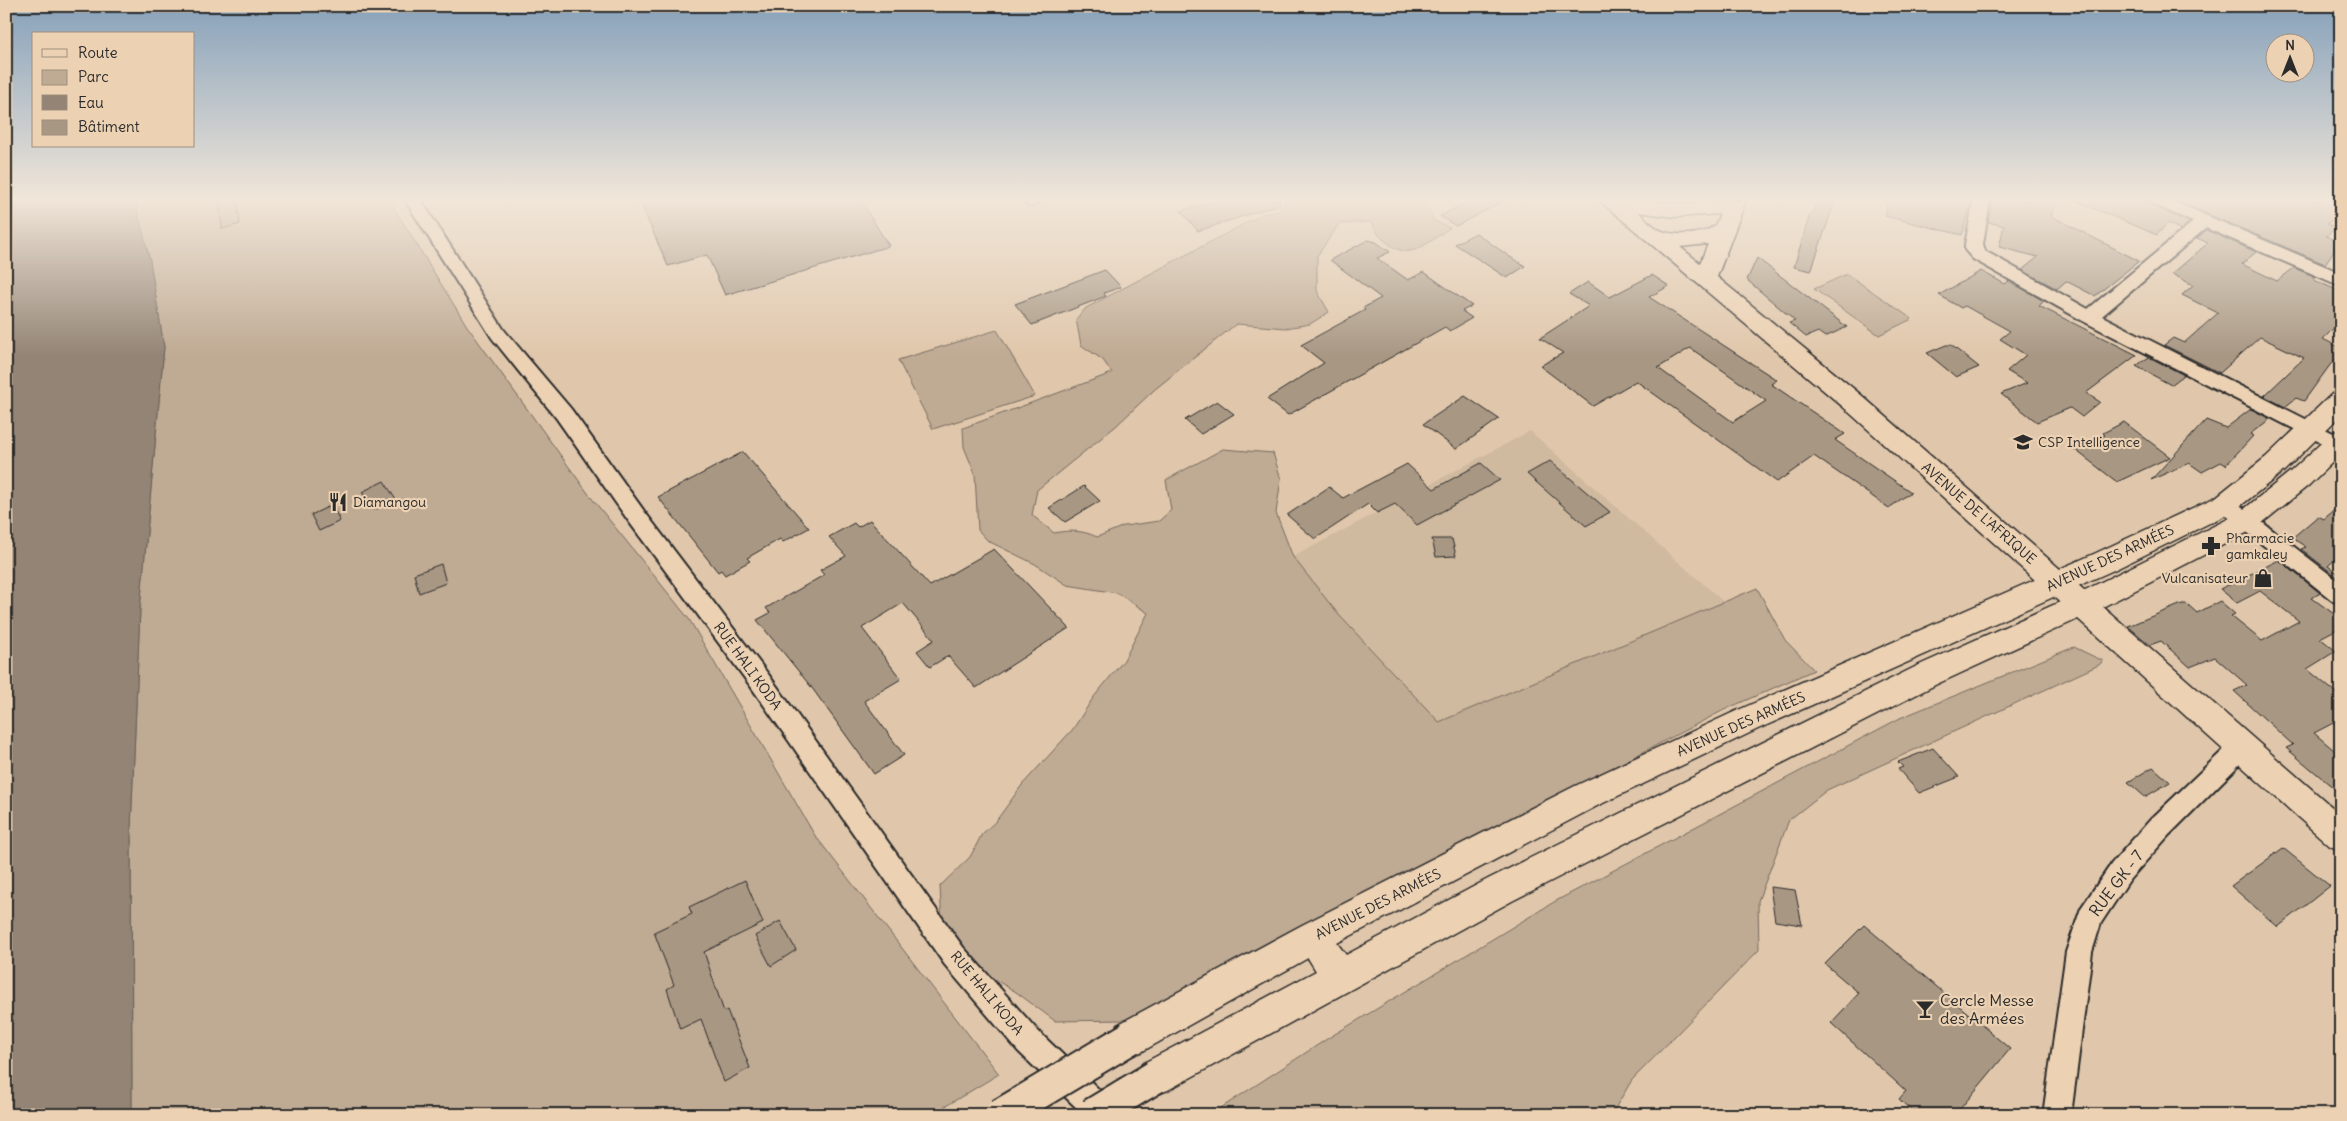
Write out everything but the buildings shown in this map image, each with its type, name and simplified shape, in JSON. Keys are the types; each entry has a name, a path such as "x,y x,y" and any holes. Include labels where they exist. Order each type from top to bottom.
{"main road":[{"name":"AVENUE DE L'AFRIQUE","path":"1674,252 1851,400 2341,836"},
{"path":"1705,278 1715,252"},
{"name":"AVENUE DES ARMÉES","path":"1092,1115 1155,1077 1500,890 1928,675 2081,605 2236,513 2275,464 2332,440 2341,400"},
{"name":"AVENUE DES ARMÉES","path":"1001,1115 1130,1038 1314,937 1586,796 1747,720 2057,582 2236,513"},
{"path":"1314,937 1339,976"}],"street":[{"name":"RUE HALI KODA","path":"446,252 498,334 564,414 637,517 760,681 954,956 1028,1041 1105,1115"},
{"path":"1976,252 2089,317 2332,440"},
{"path":"2089,317 2166,252"},
{"path":"2278,252 2341,280"},
{"path":"2236,513 2341,595"},
{"name":"RUE GK - 7","path":"2057,1115 2079,952 2090,916 2121,871 2160,827 2241,748"}],"shaded area":[{"path":"1530,431 1725,603 1439,722 1338,614 1293,557"}],"green space":[{"path":"148,252 421,252 467,326 590,496 689,619 814,834 999,1074 931,1115 132,1115 131,829 140,609 164,347"},
{"path":"1191,252 1320,252 1317,256 1317,291 1329,312 1310,324 1286,328 1236,324 1154,390 1116,426 1037,490 1032,515 1054,533 1076,531 1097,537 1124,526 1159,521 1171,510 1166,480 1223,449 1273,453 1281,479 1276,513 1293,557 1338,614 1439,722 1757,588 1785,640 1814,670 1724,710 1127,1020 1055,1021 1016,992 982,972 942,926 940,886 970,857 982,834 996,821 1022,785 1073,729 1093,698 1124,660 1148,613 1117,593 1067,585 1035,564 988,541 978,530 975,474 964,447 963,428 1112,373 1103,360 1081,345 1076,319 1086,308"},
{"path":"1847,274 1912,319 1879,335 1814,289"},
{"path":"997,330 1035,396 933,429 898,360"},
{"path":"2074,647 2103,661 2099,665 1827,790 1789,820 1758,901 1759,950 1632,1080 1611,1115 1210,1115 1330,1037 1554,902 1900,718"}],"water":[{"path":"6,252 148,252 164,347 140,609 131,829 132,1115 6,1115"}],"place":[{"name":"CSP Intelligence","path":"2023,442"},
{"name":"Diamangou","path":"338,502"},
{"name":"Pharmacie gamkaley","path":"2211,546"},
{"name":"Vulcanisateur","path":"2263,578"},
{"name":"Cercle Messe des Armées","path":"1925,1009"}]}
